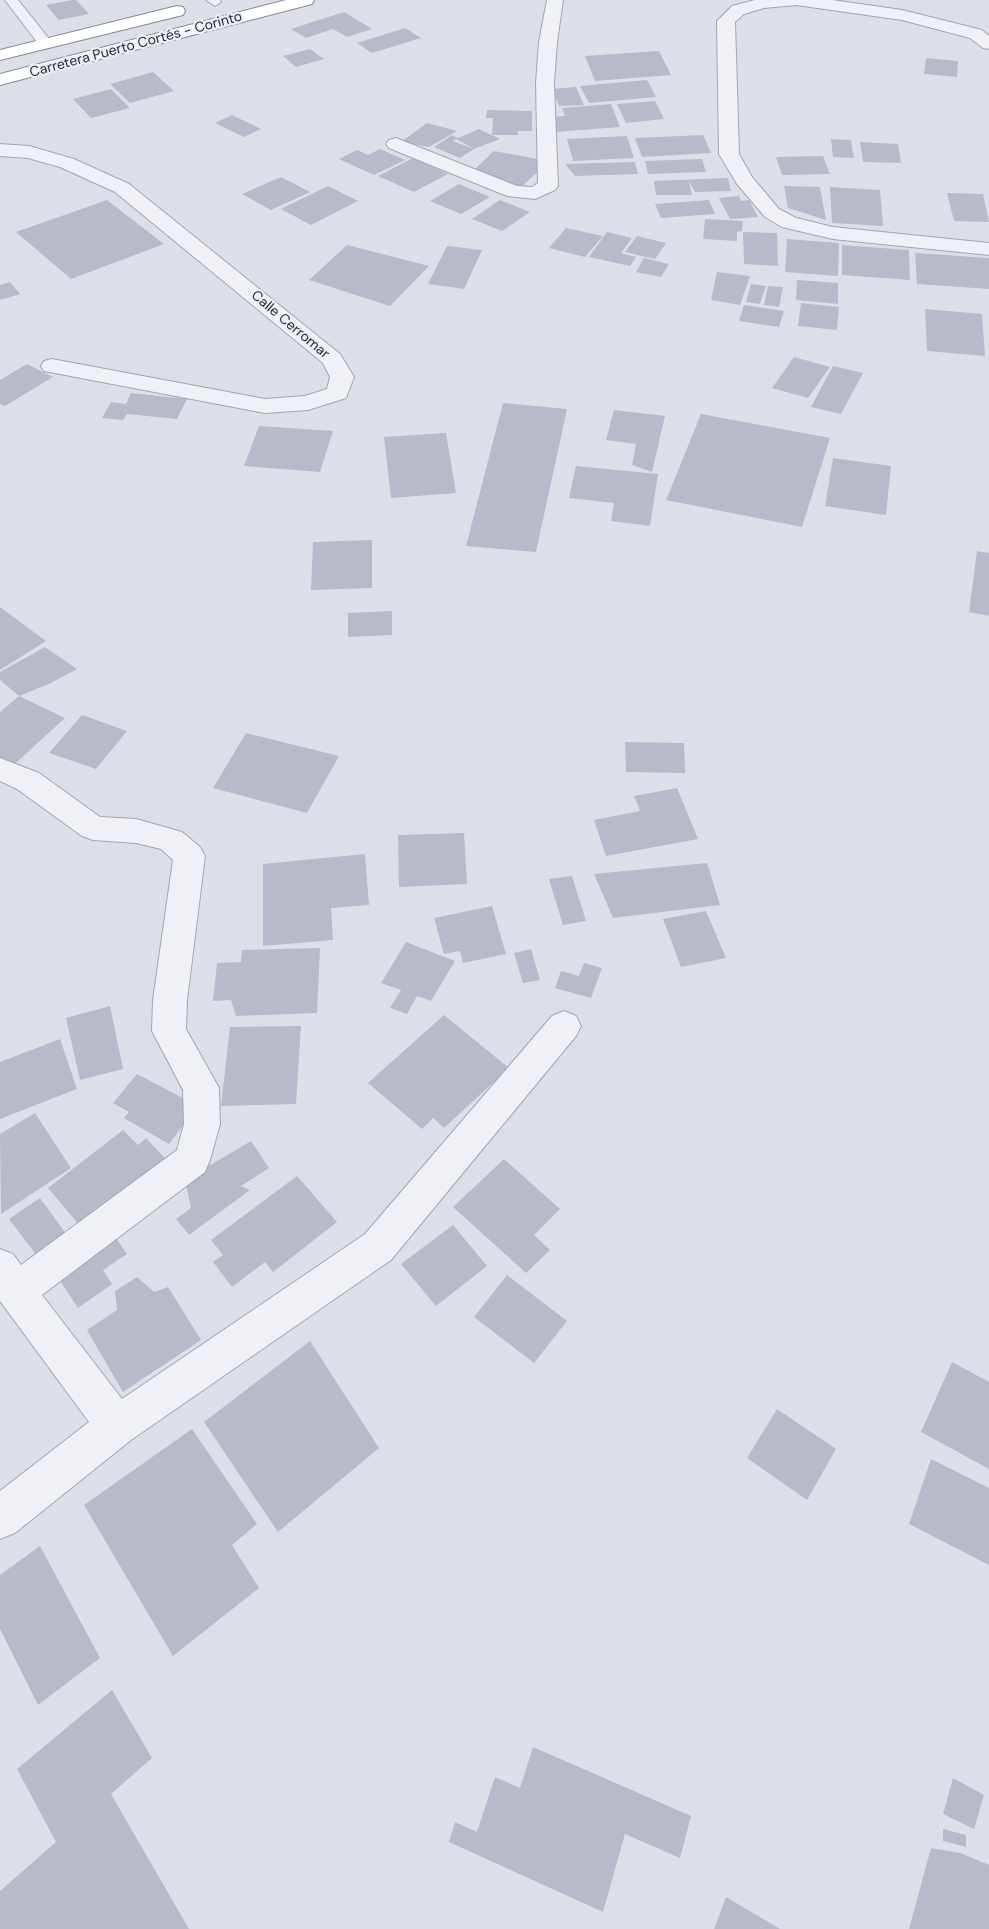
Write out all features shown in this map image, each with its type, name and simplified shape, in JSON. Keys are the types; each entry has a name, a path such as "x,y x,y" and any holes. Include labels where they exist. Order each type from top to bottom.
{"highway":[{"name":"Carretera Puerto Cortés - Corinto","path":"0,55 215,0"},
{"name":"Carretera Puerto Cortés - Corinto","path":"0,80 306,0"}],"street":[{"path":"396,144 514,192 535,193 548,186 546,84 548,42 555,0"},
{"path":"985,38 902,15 796,0 763,3 738,10 726,21 729,154 744,180 772,213 789,223 833,233 989,249"},
{"path":"940,7 985,38"},
{"name":"Calle Cerromar","path":"0,150 29,152 67,163 122,188 332,359 342,377 338,393 308,403 266,406 52,366"},
{"path":"0,770 28,781 93,828 136,831 171,840 189,856 170,1000 169,1031 201,1088 202,1124 192,1160 8,1279 117,1426"},
{"path":"0,1518 117,1426 378,1247 564,1026"}],"lane":[{"path":"10,0 45,43"}],"building":[{"path":"76,0 89,14 59,20 46,5"},
{"path":"344,12 372,29 347,37 333,29 306,38 291,29"},
{"path":"405,28 421,38 372,53 357,43"},
{"path":"310,49 324,59 296,67 283,56"},
{"path":"659,51 671,75 595,81 585,56"},
{"path":"926,58 958,61 957,77 924,74"},
{"path":"153,72 174,91 130,103 110,84"},
{"path":"647,80 656,97 589,103 580,86"},
{"path":"576,87 584,105 559,106 552,89"},
{"path":"111,89 130,108 91,118 73,99"},
{"path":"655,101 664,119 626,123 617,104"},
{"path":"611,104 620,127 555,132 549,117 565,116 562,108"},
{"path":"487,110 532,111 532,131 518,131 518,135 492,135 493,118 486,118"},
{"path":"232,115 261,129 244,137 215,123"},
{"path":"427,123 457,131 429,147 401,142"},
{"path":"479,129 500,139 474,149 460,158 434,147 452,135 458,138","holes":["456,139 474,149 453,141"]},
{"path":"703,135 711,153 642,157 635,138"},
{"path":"627,136 634,158 573,161 567,139"},
{"path":"831,139 851,140 854,158 833,157"},
{"path":"860,142 898,144 901,163 863,162"},
{"path":"380,149 405,160 374,175 339,159 357,150 368,155"},
{"path":"494,151 543,160 543,167 518,190 472,172"},
{"path":"823,156 830,174 782,175 776,157"},
{"path":"413,158 448,174 414,192 378,176"},
{"path":"702,159 706,172 648,174 645,161"},
{"path":"635,162 638,174 575,176 565,164"},
{"path":"281,177 310,192 271,210 242,194"},
{"path":"728,178 731,191 695,192 689,181 692,195 656,195 654,181"},
{"path":"459,184 490,197 461,214 430,201"},
{"path":"328,186 358,201 311,225 281,209"},
{"path":"784,186 820,187 826,220 788,208"},
{"path":"830,187 880,190 883,226 832,223"},
{"path":"947,193 983,194 989,222 954,221"},
{"path":"739,196 741,201 749,200 758,217 730,219 719,198"},
{"path":"107,200 164,244 71,279 16,232"},
{"path":"500,200 530,212 502,231 472,219"},
{"path":"709,200 715,214 661,218 655,204"},
{"path":"705,219 743,221 742,231 737,232 737,241 703,239"},
{"path":"566,228 603,236 585,257 549,248"},
{"path":"607,232 632,238 621,253 636,257 630,266 589,257"},
{"path":"743,232 777,233 778,266 744,264"},
{"path":"637,236 666,243 655,259 625,252"},
{"path":"787,239 839,243 838,276 785,272"},
{"path":"347,245 429,266 390,306 309,280"},
{"path":"842,245 909,250 910,280 842,275"},
{"path":"447,246 482,250 464,289 428,284"},
{"path":"915,253 989,258 989,289 917,284"},
{"path":"644,258 669,264 661,277 636,272"},
{"path":"717,272 750,276 740,305 711,300"},
{"path":"797,280 838,283 838,304 796,300"},
{"path":"10,282 20,294 0,300 0,285"},
{"path":"751,284 766,286 760,304 746,302"},
{"path":"768,286 783,287 779,307 764,305"},
{"path":"801,303 839,307 837,330 798,326"},
{"path":"744,305 784,311 779,327 739,321"},
{"path":"925,309 982,314 985,356 927,351"},
{"path":"794,357 830,367 808,398 772,388"},
{"path":"27,364 53,377 5,406 0,404 0,380"},
{"path":"833,366 863,373 841,414 811,407"},
{"path":"131,393 187,399 177,419 127,414 123,420 102,418 111,402 126,404"},
{"path":"503,403 567,409 536,552 466,546"},
{"path":"614,410 665,416 652,472 632,465 636,444 606,440"},
{"path":"701,414 830,438 802,527 666,500"},
{"path":"259,426 333,431 320,472 244,466"},
{"path":"446,433 456,493 391,498 384,437"},
{"path":"833,458 891,466 886,515 825,506"},
{"path":"576,466 658,474 650,526 611,521 614,503 569,498"},
{"path":"372,540 372,588 311,590 313,542"},
{"path":"977,551 989,553 989,616 969,612"},
{"path":"0,607 46,641 0,670"},
{"path":"392,611 392,635 348,637 348,613"},
{"path":"45,647 77,669 49,684 19,696 0,680 0,672"},
{"path":"19,696 65,718 8,770 0,766 0,712"},
{"path":"82,715 127,731 96,769 49,753"},
{"path":"246,733 339,756 307,813 213,788"},
{"path":"625,742 684,743 685,773 626,772"},
{"path":"677,788 698,839 606,856 594,820 640,811 634,796"},
{"path":"464,833 467,884 399,887 398,835"},
{"path":"365,854 369,905 331,908 333,940 263,946 263,864"},
{"path":"707,863 720,905 613,918 594,874"},
{"path":"572,876 586,921 563,925 549,879"},
{"path":"492,906 506,954 463,963 460,951 444,954 434,918"},
{"path":"706,911 726,958 681,967 663,919"},
{"path":"406,942 455,961 431,1001 417,996 407,1014 390,1008 401,990 381,983"},
{"path":"320,948 317,1013 236,1016 231,1000 213,1001 217,963 241,962 242,950"},
{"path":"531,949 540,980 523,983 514,953"},
{"path":"584,963 602,968 591,998 555,988 561,971 579,976"},
{"path":"110,1006 123,1069 80,1080 66,1018"},
{"path":"444,1015 509,1068 444,1128 433,1118 422,1129 368,1083"},
{"path":"301,1026 296,1104 221,1106 230,1027"},
{"path":"60,1039 77,1089 0,1119 0,1062"},
{"path":"137,1074 198,1106 169,1144 124,1118 129,1112 113,1103"},
{"path":"35,1113 71,1168 1,1214 0,1134"},
{"path":"123,1130 138,1145 146,1138 171,1165 86,1233 48,1188"},
{"path":"251,1141 269,1168 241,1186 250,1190 189,1235 176,1219 191,1208 185,1180"},
{"path":"504,1159 560,1209 534,1235 550,1250 526,1273 453,1207"},
{"path":"297,1176 337,1222 273,1272 265,1262 232,1287 213,1262 223,1255 211,1240"},
{"path":"40,1198 67,1235 37,1256 9,1219"},
{"path":"453,1225 487,1266 436,1306 401,1264"},
{"path":"113,1234 127,1254 103,1270 112,1284 78,1308 55,1273"},
{"path":"507,1275 567,1321 534,1363 474,1317"},
{"path":"137,1277 154,1292 168,1287 201,1340 123,1392 87,1330 117,1310 115,1291"},
{"path":"310,1341 379,1448 278,1532 204,1422"},
{"path":"952,1362 989,1382 989,1469 921,1432"},
{"path":"777,1409 836,1449 807,1500 747,1458"},
{"path":"192,1429 257,1524 232,1545 259,1588 173,1656 84,1505"},
{"path":"931,1459 989,1488 989,1565 909,1524"},
{"path":"40,1546 100,1658 38,1705 0,1629 0,1575"},
{"path":"112,1690 152,1758 111,1794 189,1929 0,1929 0,1891 56,1842 17,1769"},
{"path":"533,1747 691,1816 680,1858 625,1834 603,1912 449,1842 455,1822 477,1832 495,1777 520,1788"},
{"path":"953,1778 984,1795 974,1829 943,1814"},
{"path":"943,1829 966,1835 966,1847 943,1841"},
{"path":"931,1848 960,1853 989,1865 989,1929 909,1929"},
{"path":"726,1897 780,1929 714,1929"}]}
